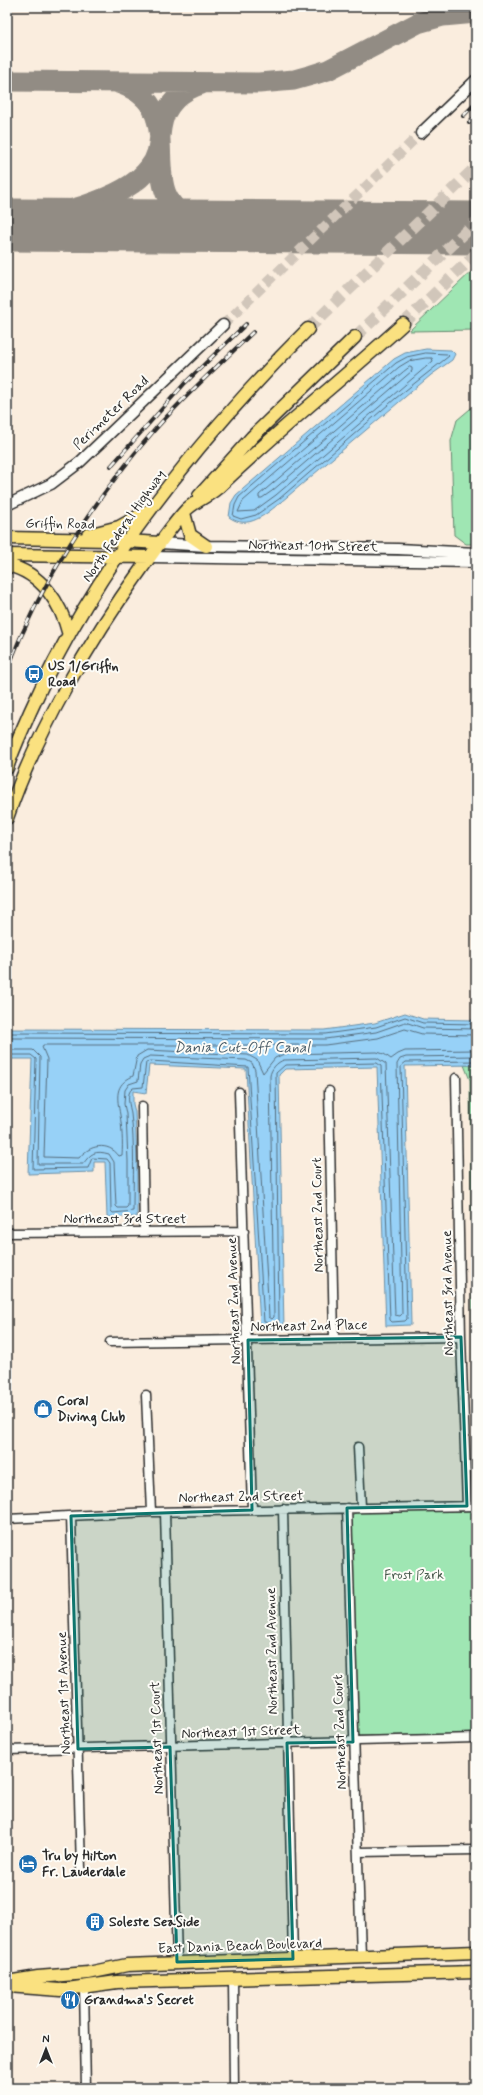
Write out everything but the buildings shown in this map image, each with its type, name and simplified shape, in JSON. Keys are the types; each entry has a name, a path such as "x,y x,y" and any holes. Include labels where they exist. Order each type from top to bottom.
{"main road":[{"path":"186,511 220,486 249,457 402,324"},
{"name":"North Federal Highway","path":"7,768 44,682 70,635 119,556 151,510 231,410 308,329"},
{"path":"7,816 39,744 74,674 125,592 160,543 186,511 252,437 355,336"},
{"path":"73,539 119,527 151,510"},
{"path":"186,511 190,535 206,546"},
{"name":"Griffin Road","path":"7,538 160,543"},
{"path":"7,555 150,557"},
{"path":"7,564 24,571 46,587 60,608 70,635"},
{"name":"East Dania Beach Boulevard","path":"7,1982 38,1977 74,1976 127,1965 476,1952"},
{"path":"233,1979 237,1971 242,1968 266,1961"},
{"path":"146,1981 166,1976 176,1968 177,1962"},
{"path":"7,1986 60,1990 117,1982 476,1972"}],"street":[{"path":"421,133 476,80"},
{"name":"Perimeter Road","path":"7,505 50,484 80,462 223,324"},
{"name":"Northeast 10th Street","path":"160,543 206,546 348,548 476,553"},
{"name":"Northeast 10th Street","path":"150,557 476,562"},
{"name":"Northeast 3rd Avenue","path":"456,1078 461,1337 467,1506"},
{"name":"Northeast 2nd Court","path":"328,1091 334,1339"},
{"name":"Northeast 2nd Avenue","path":"239,1092 248,1340 252,1510"},
{"path":"142,1106 144,1231"},
{"name":"Northeast 3rd Street","path":"7,1233 244,1231"},
{"name":"Northeast 2nd Place","path":"110,1342 461,1337"},
{"path":"146,1395 151,1512"},
{"path":"358,1447 361,1507"},
{"name":"Northeast 2nd Street","path":"7,1519 151,1512 476,1506"},
{"name":"Northeast 2nd Court","path":"346,1508 361,1956"},
{"name":"Northeast 2nd Avenue","path":"283,1509 293,1959"},
{"name":"Northeast 1st Court","path":"165,1512 170,1747 177,1962"},
{"name":"Northeast 1st Avenue","path":"71,1516 81,1869"},
{"name":"Northeast 1st Street","path":"7,1750 476,1738"},
{"path":"358,1852 476,1850"},
{"path":"233,1979 234,2088"},
{"path":"84,1987 86,2088"}],"highlighted area":[{"path":"461,1337 467,1506 347,1508 353,1742 287,1743 293,1959 177,1962 170,1747 78,1749 71,1516 252,1510 248,1340"}],"green space":[{"path":"476,267 476,330 409,331"},
{"path":"476,404 476,544 466,544 454,535 451,441 457,420"},
{"path":"464,1065 476,1065 476,1491 474,1490 470,1080"},
{"name":"Frost Park","path":"476,1511 476,1734 357,1736 350,1520 352,1515 357,1512"}],"water":[{"path":"426,349 451,350 455,354 452,360 431,375 263,516 250,522 236,521 229,517 231,503 236,495 394,359 405,353"},
{"name":"Dania Cut-Off Canal","path":"405,1013 423,1019 476,1020 476,1065 405,1066 411,1325 386,1326 377,1067 285,1069 279,1075 284,1329 260,1327 246,1069 149,1065 146,1093 133,1091 137,1161 137,1217 107,1217 105,1162 94,1162 94,1172 28,1174 32,1059 7,1059 7,1029 324,1030 375,1023"}],"taxiway":[{"path":"7,81 259,83 294,80 328,70 418,23 443,16 476,13"},
{"path":"118,83 141,95 154,112 159,131 161,173 166,192 176,209 197,221 230,227"},
{"path":"7,222 42,217 84,206 104,199 138,180 155,159 163,120 170,106 187,90 202,84"}],"runway":[{"path":"7,225 476,228"}],"tunnel":[{"path":"223,325 421,133"},
{"path":"308,329 476,167"},
{"path":"355,337 476,222"},
{"path":"403,324 476,254"}],"railway":[{"path":"463,116 476,103"},
{"path":"469,123 476,116"},
{"path":"111,466 185,383 246,324"},
{"path":"7,670 35,606 52,575 69,545 109,487 130,459 176,407 253,332"}],"place":[{"name":"US 1/Griffin Road","path":"34,674"},
{"name":"Coral Diving Club","path":"43,1409"},
{"name":"Tru by Hilton Fr. Lauderdale","path":"28,1864"},
{"name":"Soleste SeaSide","path":"95,1922"},
{"name":"Grandma's Secret","path":"70,2000"}]}
